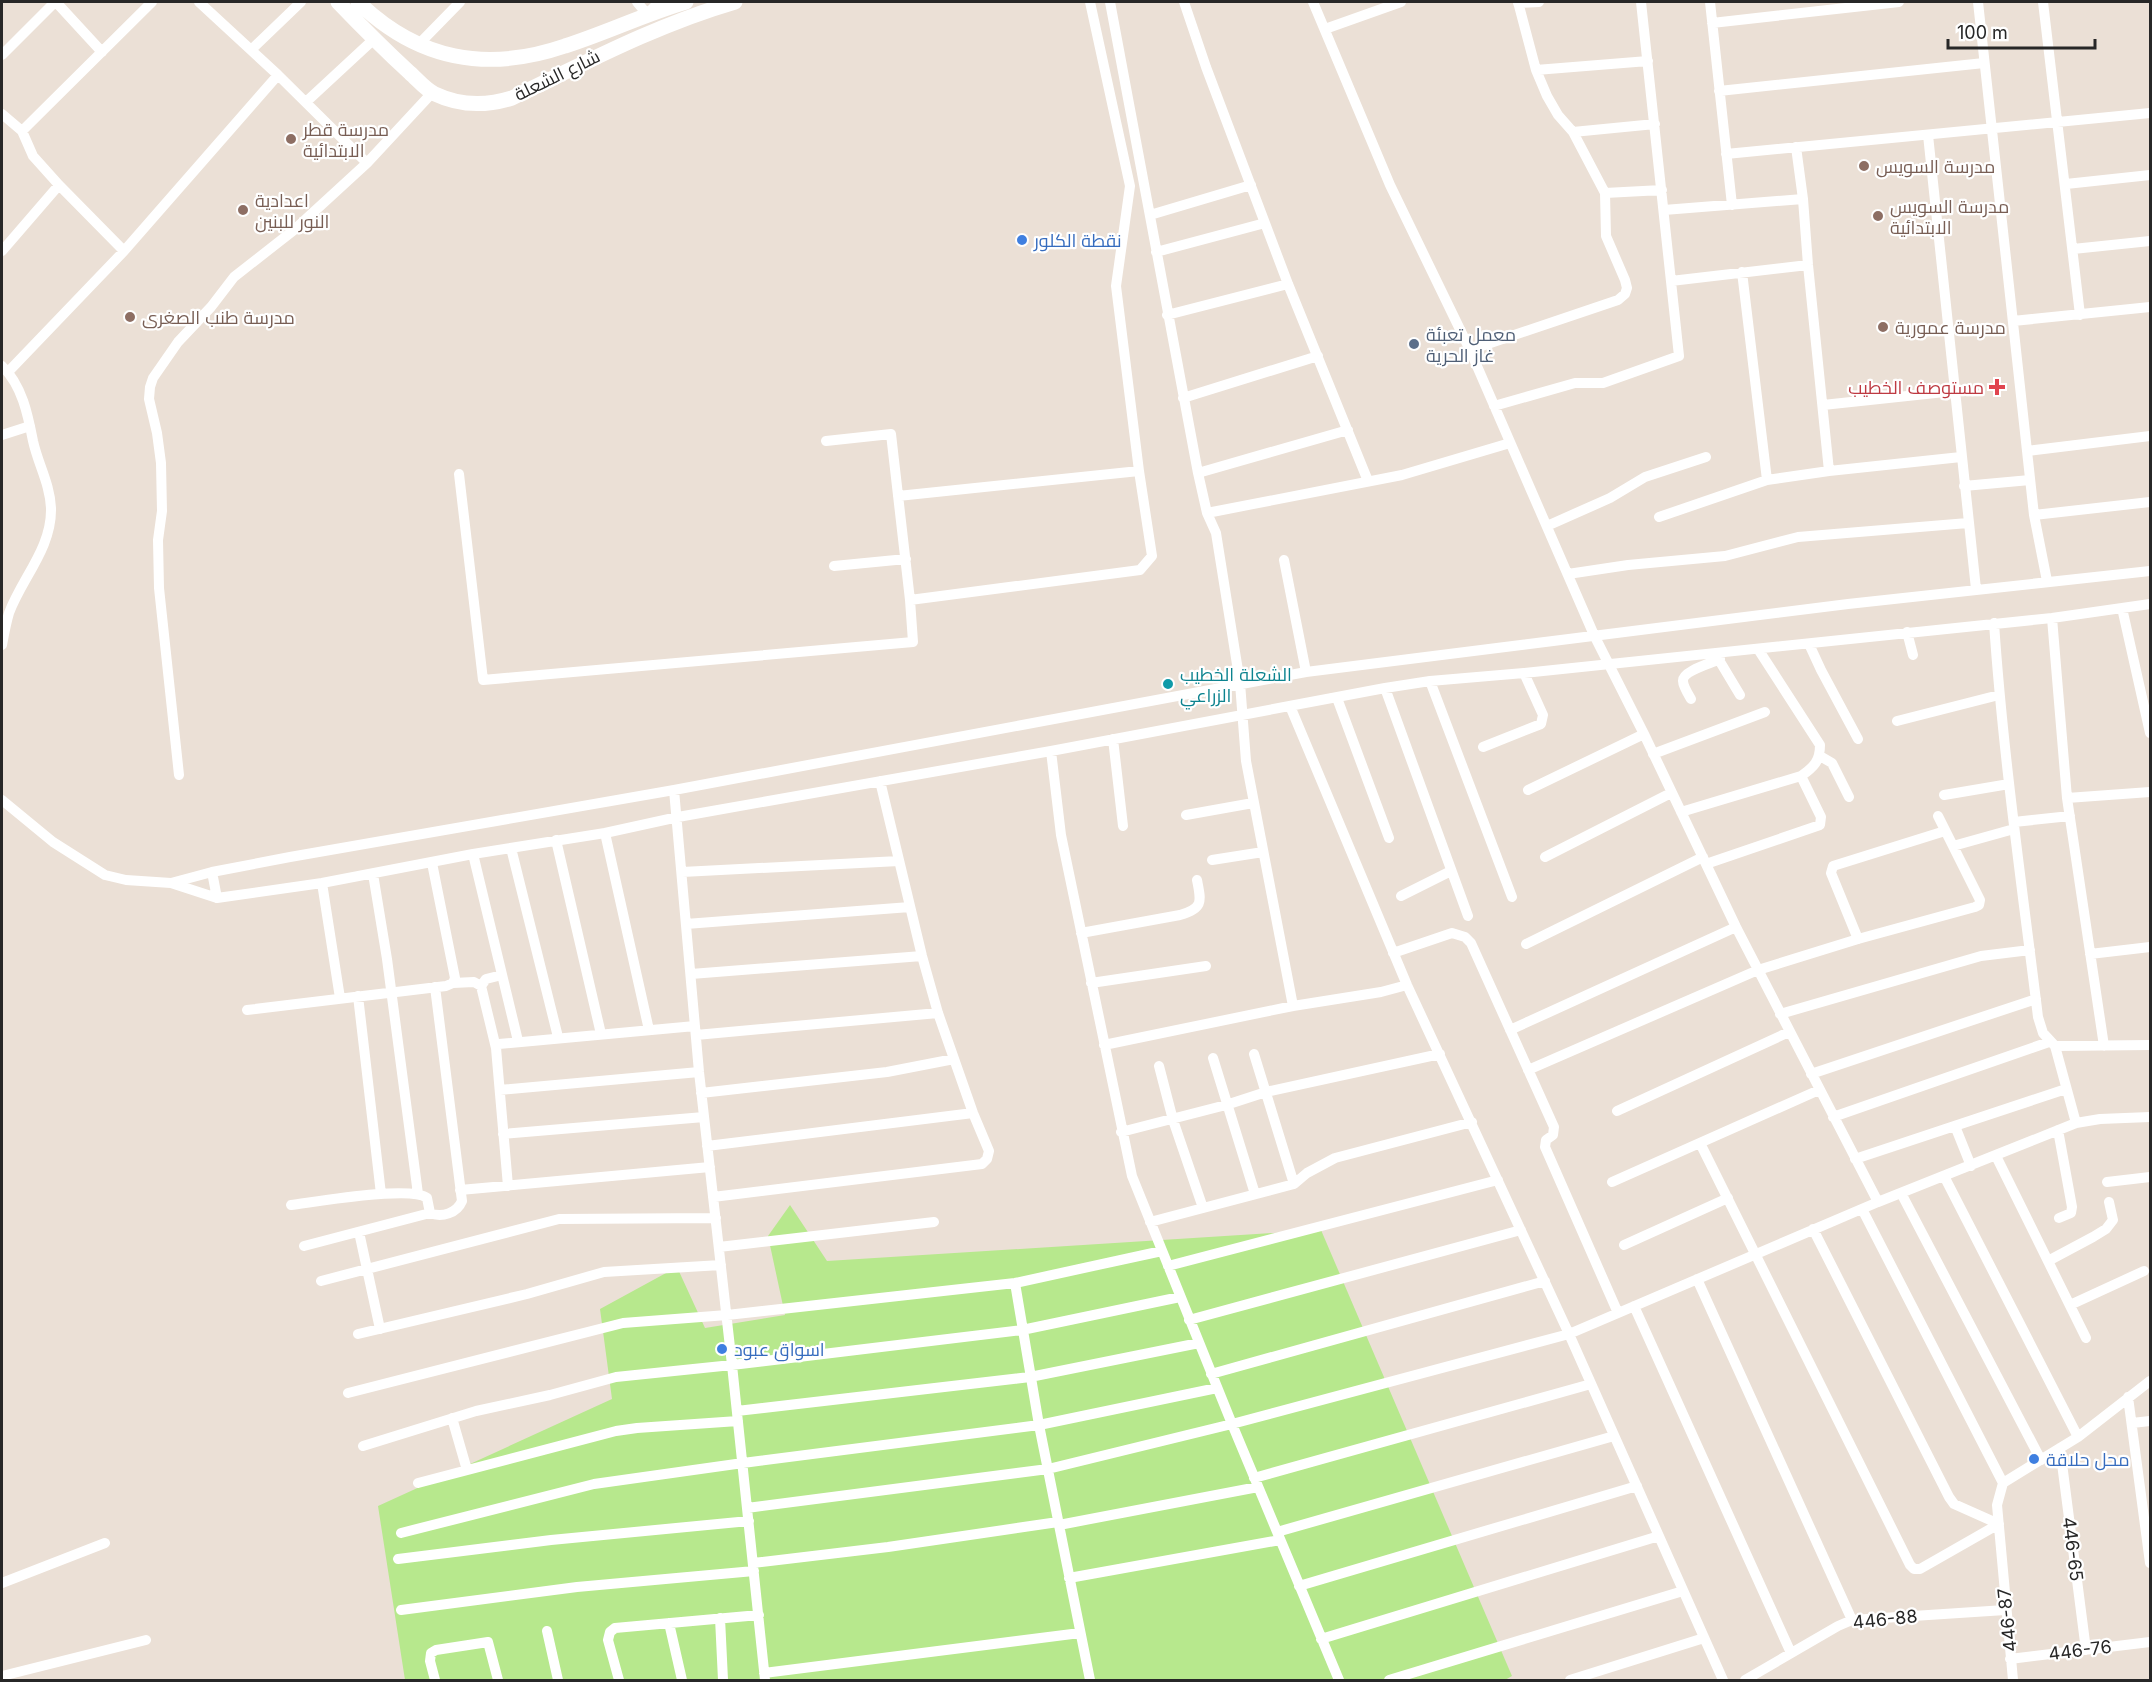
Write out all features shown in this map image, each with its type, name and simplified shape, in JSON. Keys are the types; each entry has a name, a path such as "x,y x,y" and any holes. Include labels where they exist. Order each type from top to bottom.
{"main road":[{"name":"شارع الشعلة","path":"338,2 390,55 432,93 443,98 475,104 500,102 512,98 627,42 685,18 735,2"},
{"name":"شارع الشعلة","path":"358,2 388,28 413,42 477,61 511,58 565,46 647,14 686,2"},
{"path":"374,39 386,36 388,28"},
{"path":"390,55 395,41 413,42"}],"street":[{"path":"2,55 56,2 102,52"},
{"path":"22,131 152,2"},
{"path":"199,2 278,75 367,163"},
{"path":"251,50 301,2"},
{"path":"413,42 460,2"},
{"path":"637,2 647,14 659,2"},
{"path":"910,600 1140,570 1152,556 1116,286 1130,186 1090,2"},
{"path":"1110,2 1183,398 1207,513 1216,533 1240,684 1246,761 1293,1006"},
{"path":"1184,2 1206,67 1288,284 1368,481"},
{"path":"1314,2 1390,185 1470,350 1607,663 1644,734 1736,927 1878,1202"},
{"path":"1325,29 1401,2"},
{"path":"1470,350 1618,300 1625,294 1627,288 1606,236 1605,193 1573,132 1558,115 1547,96 1536,70 1518,2 1539,2"},
{"path":"1494,406 1575,384 1603,383 1679,356 1641,2"},
{"path":"1710,2 1732,205"},
{"path":"1712,23 1899,2"},
{"path":"1978,2 2034,515 2047,581"},
{"path":"2043,2 2080,315"},
{"path":"306,102 374,39"},
{"path":"1536,70 1648,61"},
{"path":"1719,91 1984,63"},
{"path":"2,645 9,613 40,553 49,529 51,508 46,481 20,392 4,369 124,251 278,75"},
{"path":"179,775 159,588 161,463 149,399 150,387 159,367 234,277 294,230 367,163 432,93"},
{"path":"1726,154 2151,113"},
{"path":"2,116 22,131 33,156 124,251"},
{"path":"1573,132 1655,124"},
{"path":"1928,135 1976,589"},
{"path":"1797,147 1829,471"},
{"path":"2066,184 2151,175"},
{"path":"2,251 59,185"},
{"path":"1150,215 1251,185"},
{"path":"1605,193 1662,190"},
{"path":"1664,210 1803,199"},
{"path":"1156,252 1265,224"},
{"path":"2073,249 2151,241"},
{"path":"1671,281 1808,266"},
{"path":"1742,272 1767,480"},
{"path":"1167,315 1288,284"},
{"path":"2013,321 2151,307"},
{"path":"1183,398 1318,356"},
{"path":"1823,405 1954,391"},
{"path":"2,435 30,426"},
{"path":"1198,473 1348,430"},
{"path":"459,474 483,680 913,642 891,434 826,441"},
{"path":"2027,451 2151,436"},
{"path":"1207,513 1402,475 1510,442"},
{"path":"1659,517 1767,480 1961,457"},
{"path":"1547,526 1610,498 1645,477 1706,458"},
{"path":"898,496 1139,471"},
{"path":"1964,486 2030,480"},
{"path":"2034,515 2151,502"},
{"path":"1568,574 1628,565 1725,556 1791,538 1968,523"},
{"path":"834,566 906,559"},
{"path":"1284,560 1306,672"},
{"path":"171,883 212,872 674,790 1306,672 1976,589 2151,571"},
{"path":"2,800 53,842 105,875 126,880 171,883 217,898 373,874 473,854 605,833 678,817 1430,681 1607,663 1717,656 1907,632 2052,618 2151,604"},
{"path":"2122,608 2151,734"},
{"path":"2052,618 2067,798 2104,1046"},
{"path":"1994,623 1999,695 2036,999 2043,1033 2052,1044 2076,1123"},
{"path":"1907,632 1913,656"},
{"path":"1809,644 1858,739"},
{"path":"1681,812 1801,776 1814,768 1820,756 1820,745 1758,650"},
{"path":"1717,656 1740,695"},
{"path":"1691,699 1683,681 1684,677 1688,672 1717,656"},
{"path":"1483,747 1541,724 1543,715 1524,673"},
{"path":"1430,681 1512,897"},
{"path":"1384,688 1468,916"},
{"path":"1897,721 1999,695"},
{"path":"1336,698 1389,838"},
{"path":"1290,706 1407,985 1545,1281 1723,1680"},
{"path":"1653,754 1765,712"},
{"path":"1528,790 1644,734"},
{"path":"1113,740 1123,826"},
{"path":"1051,751 1061,835 1121,1132 1132,1176 1338,1680"},
{"path":"1820,756 1832,763 1849,797"},
{"path":"1526,944 1705,861 1820,825 1821,817 1801,776"},
{"path":"713,1197 982,1164 987,1159 989,1151 938,1013 880,781"},
{"path":"1944,795 2009,784"},
{"path":"674,790 701,1093 765,1677 1080,1633"},
{"path":"2067,798 2151,792"},
{"path":"1545,857 1671,793"},
{"path":"1186,815 1253,803"},
{"path":"1528,1070 1758,970 1979,905 1980,900 1938,816"},
{"path":"1953,846 2014,825 2070,816"},
{"path":"1858,939 1831,873 1833,866 1945,831"},
{"path":"605,833 649,1030"},
{"path":"556,840 601,1034"},
{"path":"511,848 558,1038"},
{"path":"1212,860 1263,852"},
{"path":"473,854 518,1041"},
{"path":"682,872 899,861"},
{"path":"432,862 455,978 453,984"},
{"path":"1401,896 1451,871"},
{"path":"212,872 217,898"},
{"path":"373,874 392,992 418,1194"},
{"path":"1081,933 1193,911 1200,905 1201,899 1197,880"},
{"path":"322,882 340,998"},
{"path":"686,924 910,907"},
{"path":"1510,1030 1736,927"},
{"path":"1393,953 1452,933 1465,936 1471,943 1554,1127 1553,1135 1546,1140 1545,1147 1618,1313"},
{"path":"2090,954 2151,947"},
{"path":"1780,1014 1981,956 2030,950"},
{"path":"691,974 922,956"},
{"path":"1091,983 1206,966"},
{"path":"481,986 486,979 502,975"},
{"path":"246,1010 453,984 474,982 481,986 496,1048 508,1186"},
{"path":"1104,1045 1293,1006 1381,992 1407,985"},
{"path":"304,1246 430,1213 435,1215 453,1212 459,1208 462,1201 435,987"},
{"path":"358,996 381,1194"},
{"path":"1811,1074 2036,999"},
{"path":"496,1048 504,1042 649,1030 695,1030 938,1013"},
{"path":"1617,1112 1789,1032"},
{"path":"1833,1117 2052,1044 2151,1045"},
{"path":"1254,1054 1294,1184"},
{"path":"1121,1132 1173,1120 1266,1092 1440,1054"},
{"path":"1213,1058 1255,1194"},
{"path":"701,1093 887,1072 954,1059"},
{"path":"1159,1066 1173,1120 1203,1208"},
{"path":"500,1090 699,1072"},
{"path":"1855,1159 2066,1089"},
{"path":"1612,1182 1819,1090"},
{"path":"707,1146 974,1113"},
{"path":"504,1134 704,1117"},
{"path":"747,1508 1047,1469 1232,1424 1569,1334 1813,1229 2076,1123 2100,1119 2151,1117"},
{"path":"1150,1222 1294,1184 1307,1173 1335,1158 1472,1122"},
{"path":"1955,1126 1971,1166"},
{"path":"2058,1130 2072,1207 2071,1213 2059,1218"},
{"path":"1700,1143 1910,1565 1914,1569 1920,1569 1999,1524"},
{"path":"1996,1156 2086,1338"},
{"path":"460,1190 710,1167"},
{"path":"1944,1176 2078,1437"},
{"path":"2107,1182 2151,1177"},
{"path":"1168,1266 1498,1180"},
{"path":"1901,1193 2041,1460"},
{"path":"291,1205 381,1194 418,1194 427,1198 430,1213"},
{"path":"1624,1245 1728,1198"},
{"path":"2048,1261 2106,1229 2113,1220 2109,1202"},
{"path":"1862,1209 2003,1483 2078,1437 2128,1396 2151,1381"},
{"path":"321,1281 568,1218 716,1218"},
{"path":"719,1247 934,1222"},
{"path":"1813,1229 1949,1497 1954,1504 1999,1524"},
{"path":"1189,1320 1521,1230"},
{"path":"359,1232 380,1329"},
{"path":"348,1393 623,1323 727,1315 1015,1284 1162,1251"},
{"path":"358,1334 527,1294 593,1274 721,1265"},
{"path":"2070,1305 2144,1270"},
{"path":"1697,1279 1852,1620"},
{"path":"1211,1374 1545,1281"},
{"path":"1015,1284 1047,1469 1090,1680"},
{"path":"363,1446 452,1418 616,1377 1022,1330 1180,1297"},
{"path":"1634,1306 1791,1653"},
{"path":"417,1483 625,1429 1030,1377 1199,1343"},
{"path":"401,1610 754,1567 1059,1524 1256,1483 1591,1384"},
{"path":"401,1533 594,1484 743,1462 1039,1425 1217,1388"},
{"path":"2128,1396 2146,1496 2151,1563"},
{"path":"452,1418 467,1470"},
{"path":"2132,1423 2151,1421"},
{"path":"1069,1578 1278,1536 1614,1436"},
{"name":"446-65","path":"2060,1448 2086,1650"},
{"name":"446-87","path":"2003,1483 1997,1505 2013,1680"},
{"path":"1299,1586 1637,1486"},
{"path":"398,1559 551,1540 749,1521"},
{"path":"1321,1639 1659,1536"},
{"path":"2,1583 105,1543"},
{"path":"1389,1680 1683,1591"},
{"name":"446-88","path":"1745,1680 1852,1620 1865,1617 2005,1611"},
{"path":"619,1680 608,1640 609,1632 615,1628 759,1615"},
{"path":"720,1618 723,1680"},
{"path":"669,1623 682,1680"},
{"path":"547,1631 558,1680"},
{"path":"1570,1680 1704,1638"},
{"path":"2,1676 146,1640"},
{"path":"435,1680 430,1660 431,1653 436,1650 488,1642 498,1680"},
{"name":"446-76","path":"2010,1659 2151,1642"}],"green space":[{"path":"790,1205 827,1261 1321,1230 1512,1676 1505,1680 405,1680 378,1506 612,1399 600,1309 677,1267 705,1328 785,1315 768,1236"}],"place":[{"name":"مدرسة قطر الابتدائية","path":"291,139"},
{"name":"مدرسة السويس","path":"1864,166"},
{"name":"اعدادية النور للبنين","path":"243,210"},
{"name":"مدرسة السويس الابتدائية","path":"1878,216"},
{"name":"نقطة الكلور","path":"1022,240"},
{"name":"مدرسة طنب الصغرى","path":"130,317"},
{"name":"مدرسة عمورية","path":"1883,327"},
{"name":"معمل تعبئة غاز الحرية","path":"1414,344"},
{"name":"مستوصف الخطيب","path":"1997,387"},
{"name":"الشعلة الخطيب الزراعي","path":"1168,684"},
{"name":"اسواق عبود","path":"722,1349"},
{"name":"محل حلاقة","path":"2034,1459"}]}
